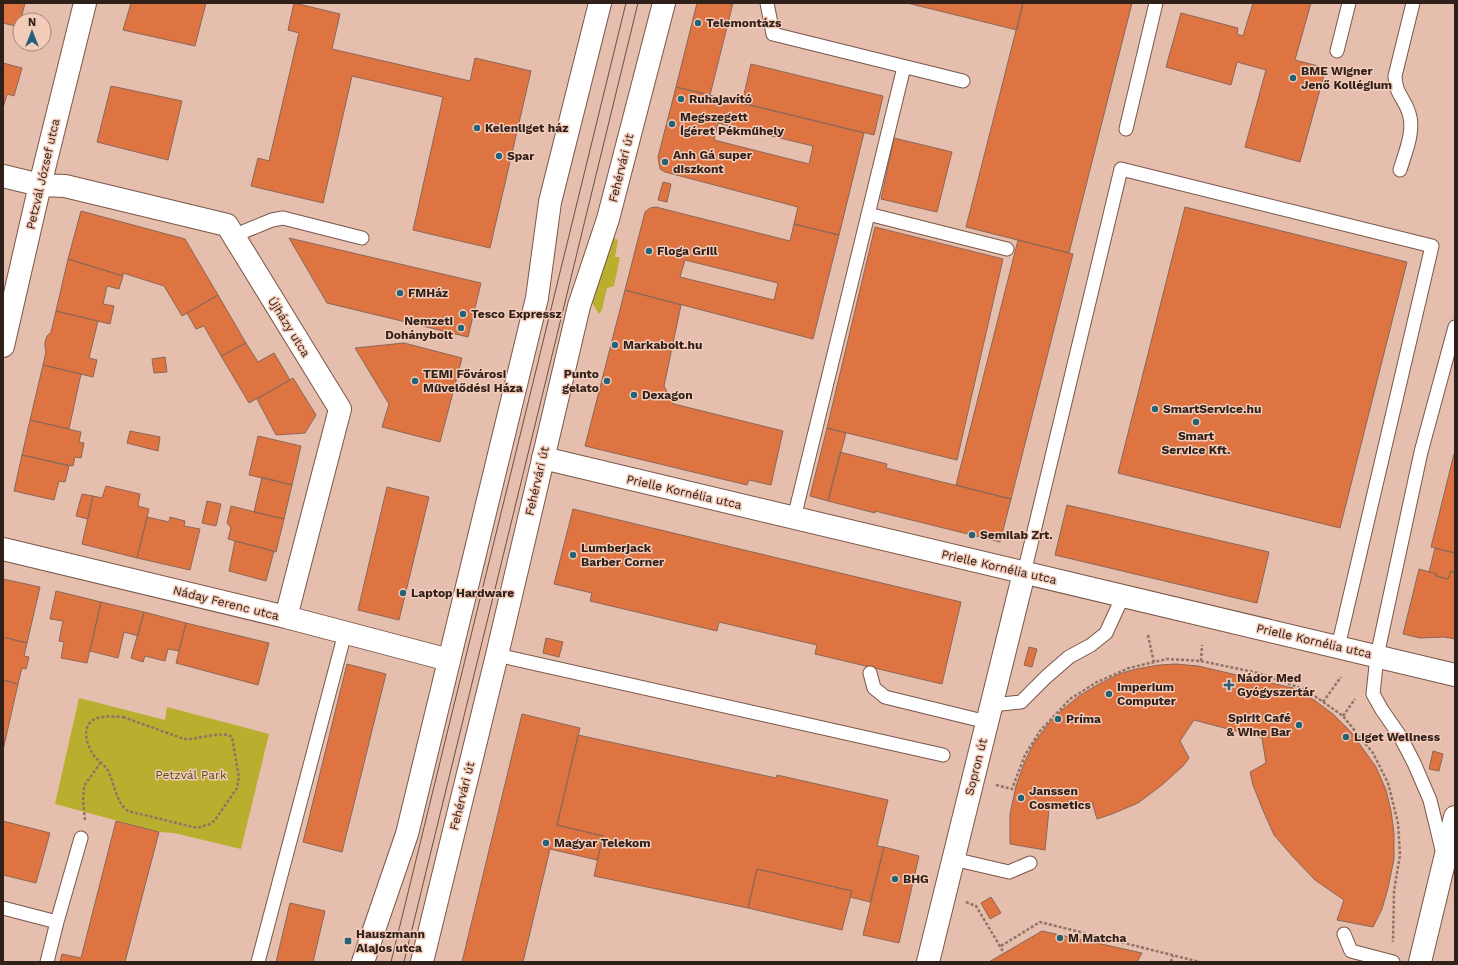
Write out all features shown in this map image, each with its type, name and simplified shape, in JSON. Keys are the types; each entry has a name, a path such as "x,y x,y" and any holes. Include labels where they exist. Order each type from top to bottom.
{"street":[{"name":"Petzvál József utca","path":"3,346 40,185 85,3"},
{"path":"363,962 407,834 537,298 550,202 600,3"},
{"name":"Fehérvári út","path":"422,962 497,655 579,306 608,219 664,3"},
{"name":"Újházy utca","path":"3,176 40,185 65,186 227,225 340,409 286,617"},
{"name":"Prielle Kornélia utca","path":"543,458 1455,675"},
{"name":"Náday Ferenc utca","path":"3,549 286,617 449,660"},
{"name":"Sopron út","path":"928,962 1024,573"},
{"path":"1420,962 1455,817"}],"lane":[{"path":"767,3 773,34 963,81"},
{"path":"1126,128 1156,3"},
{"path":"1337,51 1349,3"},
{"path":"1400,170 1408,142 1410,121 1406,105 1399,96 1395,87 1395,76 1413,3"},
{"path":"794,518 904,67"},
{"path":"1024,573 1121,169 1432,246 1338,647"},
{"path":"868,214 1007,249"},
{"path":"233,236 272,220 283,218 362,238"},
{"path":"1445,860 1430,800 1414,763 1400,736 1373,694 1377,656 1421,452 1455,327"},
{"path":"870,673 874,688 885,697 989,713 1021,702 1069,657 1091,645 1106,633 1123,596"},
{"path":"258,962 345,633"},
{"path":"497,655 943,755"},
{"path":"47,962 81,838"},
{"path":"953,859 1009,872 1030,862"},
{"path":"3,908 57,922"},
{"path":"1344,934 1351,951 1393,962"}],"path":[{"path":"1148,635 1154,663"},
{"path":"1201,660 1202,644"},
{"path":"992,784 1012,789 1025,755 1040,731 1070,699 1097,682 1129,668 1167,659 1201,660 1258,673 1306,690 1342,716 1373,753 1388,783 1398,829 1400,855 1394,891 1393,943"},
{"path":"1323,702 1341,676"},
{"path":"123,717 184,739 192,740 227,734 232,737 239,777 237,788 215,820 197,828 128,811 120,802 109,773 101,762 94,756 91,750 87,738 87,728 95,719 123,717"},
{"path":"81,838 85,823 83,801 84,786 101,762"},
{"path":"1376,767 1380,766"},
{"path":"945,894 976,906 1004,953"},
{"path":"981,914 986,912"},
{"path":"1001,946 1040,922 1200,962"},
{"path":"1171,962 1173,956"}],"green space":[{"path":"614,238 618,240 615,257 620,257 614,286 607,288 602,310 599,314 591,301"},
{"name":"Petzvál Park","path":"79,698 165,720 167,707 269,734 241,849 174,833 159,832 55,804"}],"building":[{"path":"3,3 25,3 23,12 12,12 12,25 3,23"},
{"path":"131,3 206,3 195,46 123,30"},
{"name":"Kelenliget ház","path":"294,3 340,14 332,49 470,81 475,58 531,71 490,248 413,230 443,97 352,76 323,203 251,186 258,158 269,161 299,33 288,30"},
{"path":"697,3 733,3 710,95 676,87"},
{"path":"907,3 1023,3 1017,30"},
{"path":"1023,3 1132,3 1069,253 966,227"},
{"name":"BME Wigner Jenő Kollégium","path":"1253,3 1311,3 1295,60 1326,68 1300,162 1245,147 1266,70 1237,62 1231,85 1166,67 1181,13 1238,28 1237,34 1243,36"},
{"path":"3,63 22,68 14,96 7,94 3,108"},
{"path":"751,64 883,96 874,135 742,103"},
{"path":"111,86 182,101 168,160 97,142"},
{"path":"676,87 864,133 839,235 794,224 798,207 665,172 660,169 658,157","holes":["718,123 813,146 809,164 714,140"]},
{"path":"894,138 952,152 937,212 881,199"},
{"path":"663,182 671,184 667,202 658,200"},
{"path":"656,207 790,241 794,224 839,235 813,339 625,290 645,212 650,208","holes":["685,260 778,283 774,300 680,277"]},
{"path":"1185,207 1407,262 1340,528 1118,473"},
{"path":"81,211 185,239 218,295 182,316 164,286 123,273 123,276 68,259"},
{"path":"875,227 1003,259 957,460 827,428"},
{"name":"FMHáz","path":"289,238 481,283 468,337 327,303"},
{"path":"1018,240 1073,254 1011,499 956,485"},
{"path":"68,259 123,276 119,289 107,286 103,304 114,306 110,324 56,311"},
{"name":"Dexagon","path":"625,290 681,305 664,386 674,404 783,431 771,485 749,480 747,485 585,446"},
{"path":"218,295 246,343 221,356 204,326 196,329 187,313"},
{"path":"56,311 98,321 89,358 97,360 93,377 43,365 46,352 45,342 47,336 51,332"},
{"path":"246,343 258,362 274,353 290,380 249,403 221,356"},
{"name":"TEMI Fővárosi Művelődési Háza","path":"404,343 462,358 440,442 382,427 389,404 355,348"},
{"path":"165,357 167,372 154,373 152,359"},
{"path":"43,365 81,374 69,429 30,420"},
{"path":"293,378 316,415 305,433 276,435 257,399"},
{"path":"30,420 81,432 79,442 84,443 81,458 75,457 73,466 22,455"},
{"path":"827,428 846,433 828,501 810,496"},
{"path":"130,431 160,437 158,451 127,443"},
{"path":"258,436 301,446 292,485 249,475"},
{"path":"840,452 887,464 886,468 1011,499 1000,542 828,501"},
{"path":"1454,454 1455,455 1455,553 1431,547"},
{"path":"22,455 69,466 65,482 59,481 54,500 14,491"},
{"path":"262,477 292,485 284,519 254,512"},
{"path":"106,486 140,494 138,506 149,509 137,558 82,544 93,496 102,498"},
{"path":"387,487 429,497 399,620 358,610"},
{"path":"82,494 93,496 88,519 76,516"},
{"path":"207,501 221,504 216,526 202,523"},
{"path":"1067,505 1269,552 1257,603 1055,555"},
{"path":"231,506 284,519 276,552 228,539 231,528 227,523"},
{"path":"573,509 961,602 942,684 815,654 817,645 719,622 717,631 590,601 592,593 554,584"},
{"path":"147,517 169,522 170,517 185,521 184,526 200,529 190,570 137,558"},
{"path":"235,541 274,551 266,581 229,571"},
{"path":"1435,548 1455,553 1455,573 1451,571 1448,579 1436,576 1437,574 1429,572"},
{"path":"1419,569 1448,579 1451,571 1455,573 1455,639 1444,637 1420,638 1403,634"},
{"path":"3,579 40,587 27,643 3,637"},
{"path":"56,591 101,602 87,663 61,658 64,642 59,641 63,621 50,619"},
{"path":"101,602 144,612 138,636 124,632 118,658 90,651"},
{"path":"144,612 186,623 179,651 168,649 165,661 145,656 143,662 131,658"},
{"path":"186,623 269,643 258,685 176,663"},
{"path":"3,637 27,643 24,656 29,657 26,669 22,668 18,684 3,680"},
{"path":"546,638 563,642 559,657 543,653"},
{"path":"1029,647 1037,649 1032,667 1024,665"},
{"path":"347,664 386,674 342,852 303,842"},
{"path":"1176,664 1198,666 1293,688 1314,700 1333,714 1351,732 1376,767 1386,790 1394,833 1394,859 1388,888 1382,909 1373,927 1337,920 1344,900 1315,880 1274,835 1253,785 1250,772 1266,763 1262,738 1194,720 1180,741 1189,758 1183,766 1162,785 1138,803 1097,819 1092,802 1049,809 1045,850 1010,844 1010,814 1016,786 1025,761 1034,743 1049,723 1079,696 1119,674 1136,669"},
{"path":"3,680 18,684 3,750"},
{"name":"Magyar Telekom","path":"522,714 580,728 557,825 603,836 597,860 550,849 523,962 462,962"},
{"path":"578,735 776,778 777,775 888,800 877,846 884,847 870,902 850,897 852,891 757,869 748,908 594,876 603,836 557,825"},
{"path":"1433,751 1443,754 1439,771 1429,769"},
{"path":"3,821 50,833 36,883 3,875"},
{"path":"116,821 159,832 125,962 60,962 62,954 81,958"},
{"name":"BHG","path":"884,847 919,856 899,943 863,935"},
{"path":"757,869 852,891 842,930 748,908"},
{"path":"991,897 1001,913 990,919 981,903"},
{"path":"290,903 325,911 313,962 276,962"},
{"path":"1042,931 1142,953 1137,962 989,962"}],"tram line":[{"path":"391,962 626,3"},
{"path":"404,962 638,3"}],"place":[{"name":"Telemontázs","path":"698,23"},
{"name":"BME Wigner Jenő Kollégium","path":"1293,78"},
{"name":"Ruhajavító","path":"681,99"},
{"name":"Megszegett Ígéret Pékműhely","path":"672,124"},
{"name":"Kelenliget ház","path":"477,128"},
{"name":"Spar","path":"499,156"},
{"name":"Anh Gá super diszkont","path":"665,162"},
{"name":"Floga Grill","path":"649,251"},
{"name":"FMHáz","path":"400,293"},
{"name":"Tesco Expressz","path":"463,314"},
{"name":"Nemzeti Dohánybolt","path":"461,328"},
{"name":"Markabolt.hu","path":"615,345"},
{"name":"TEMI Fővárosi Művelődési Háza","path":"415,381"},
{"name":"Punto gelato","path":"607,381"},
{"name":"Dexagon","path":"634,395"},
{"name":"SmartService.hu","path":"1155,409"},
{"name":"Smart Service Kft.","path":"1196,422"},
{"name":"Semilab Zrt.","path":"972,535"},
{"name":"Lumberjack Barber Corner","path":"573,555"},
{"name":"Laptop Hardware","path":"403,593"},
{"name":"Nádor Med Gyógyszertár","path":"1229,685"},
{"name":"Imperium Computer","path":"1109,694"},
{"name":"Príma","path":"1058,719"},
{"name":"Spirit Café & Wine Bar","path":"1299,725"},
{"name":"Liget Wellness","path":"1346,737"},
{"name":"Janssen Cosmetics","path":"1021,798"},
{"name":"Magyar Telekom","path":"546,843"},
{"name":"BHG","path":"895,879"},
{"name":"M Matcha","path":"1060,938"},
{"name":"Hauszmann Alajos utca","path":"348,941"}]}
